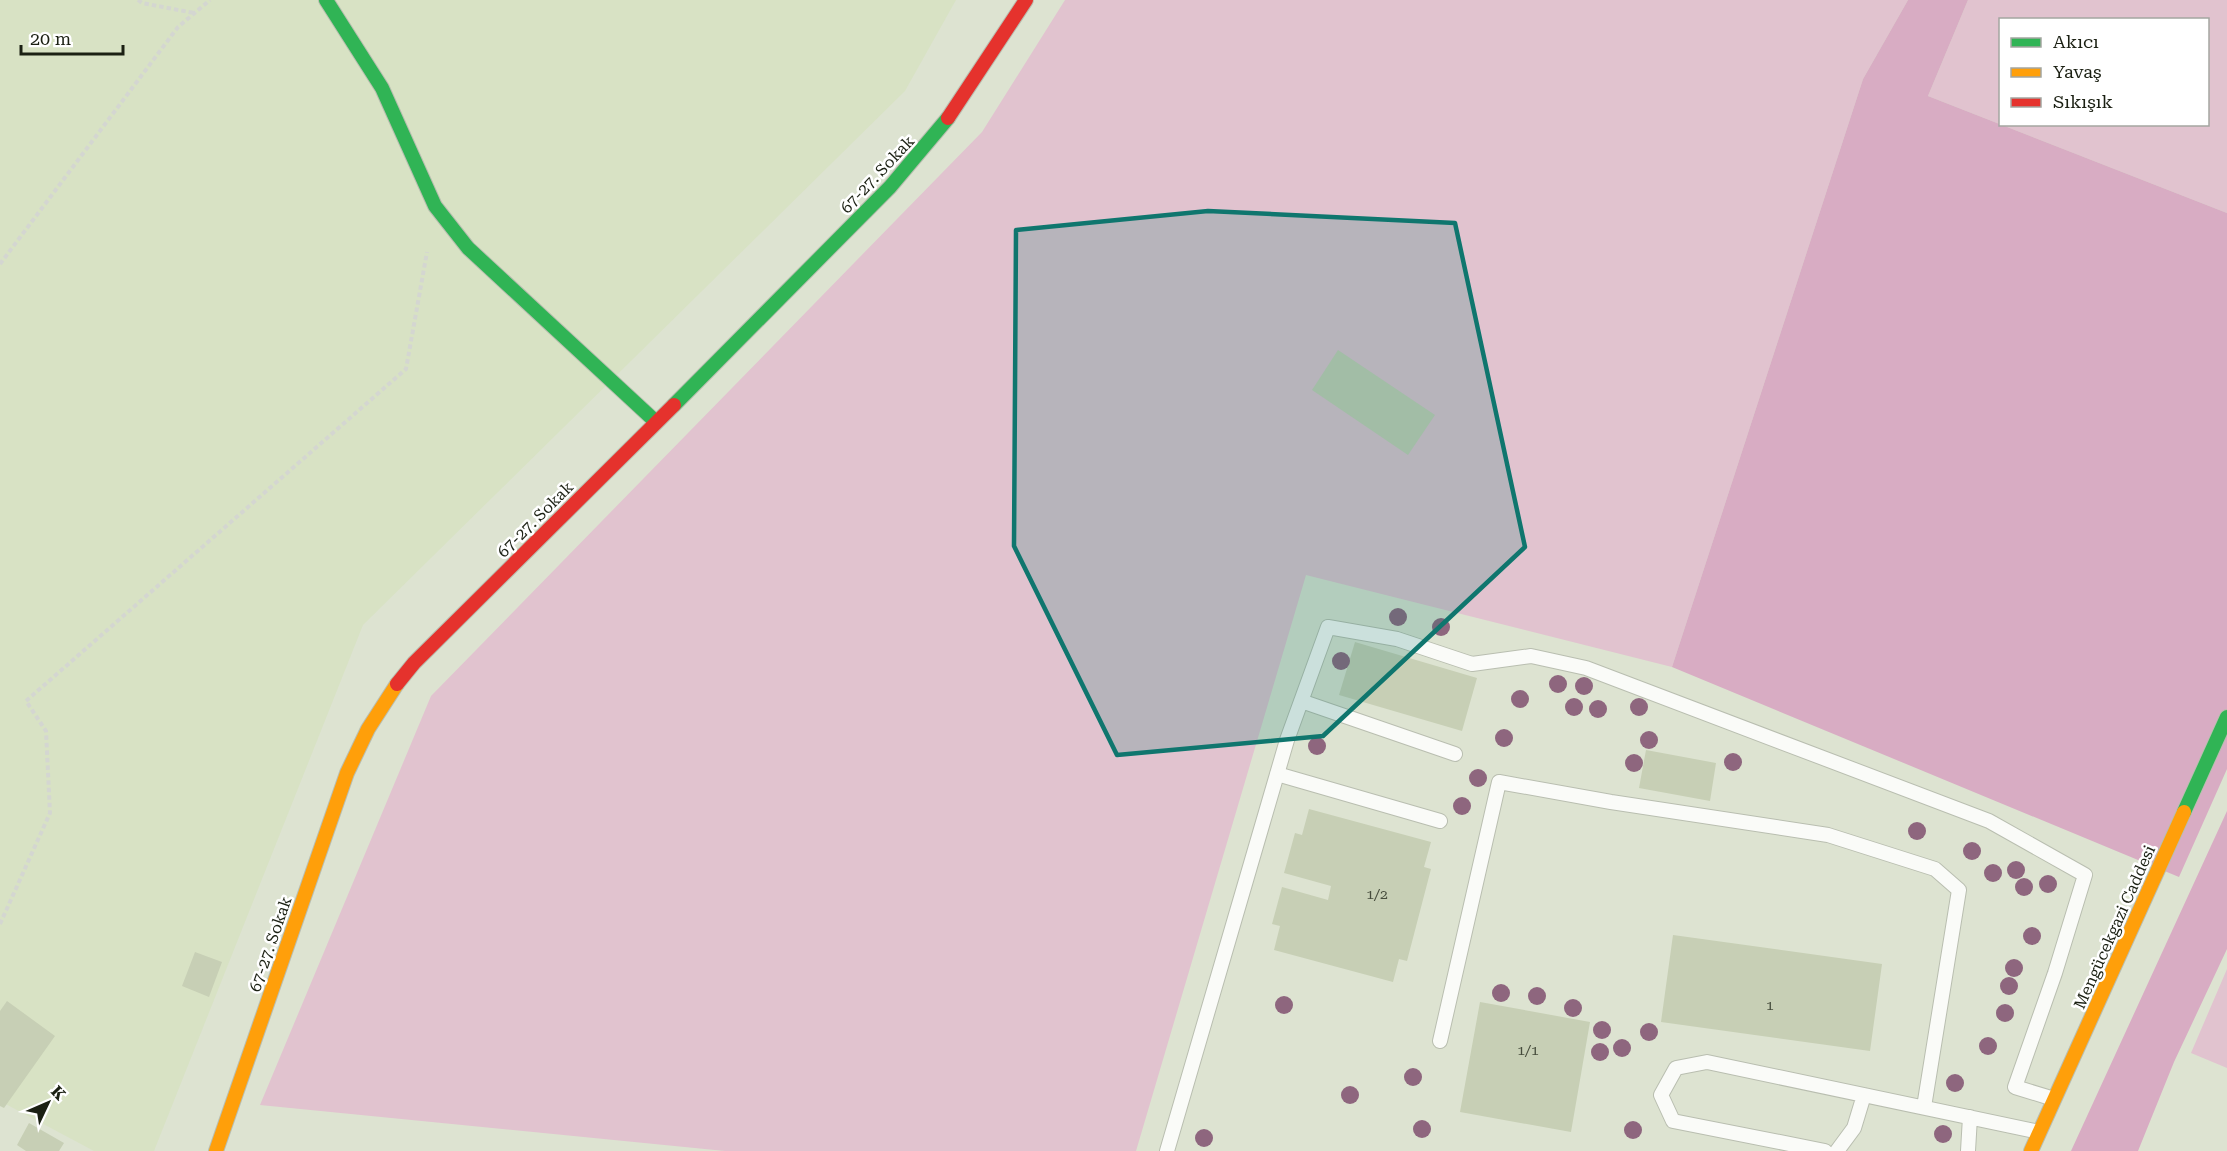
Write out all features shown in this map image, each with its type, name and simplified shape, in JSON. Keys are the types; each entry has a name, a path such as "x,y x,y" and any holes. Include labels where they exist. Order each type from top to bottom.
{"street":[{"path":"326,0 382,87 435,206 468,248 656,422"},
{"name":"67-27. Sokak","path":"216,1151 347,773 358,746 393,687 414,663 890,187 949,117 1026,0"},
{"name":"Mengücekgazi Caddesi","path":"2031,1151 2227,717"}],"lane":[{"path":"1167,1151 1277,774 1328,627 1397,639 1472,664 1532,656 1586,668 1989,821 2085,875 2055,973 2015,1087 2054,1099"},
{"path":"1301,701 1455,754"},
{"path":"1277,774 1440,821"},
{"path":"1440,1041 1499,782 1611,802 1828,835 1935,869 1959,890 1924,1107"},
{"path":"1825,1151 1673,1121 1661,1095 1676,1068 1707,1062 2039,1132"},
{"path":"1837,1151 1854,1128 1864,1095"},
{"path":"1968,1151 1970,1117"}],"path":[{"path":"138,0 142,3 194,13"},
{"path":"0,264 178,27 210,0"},
{"path":"0,924 50,813 46,731 26,701 406,369 435,206"}],"highlighted area":[{"path":"1208,211 1455,223 1525,547 1323,736 1117,755 1014,546 1016,230"}],"shaded area":[{"path":"0,0 956,0 905,91 363,625 154,1151 94,1151 0,1101"},
{"path":"1065,0 1908,0 1863,79 1672,667 1306,575 1136,1151 725,1151 260,1105 431,696 982,132"},
{"path":"1908,0 1968,0 1928,96 1999,124 1999,126 2005,126 2227,213 2227,769 2179,877 1672,667 1863,79"},
{"path":"1968,0 2227,0 2227,213 2005,126 2209,126 2209,18 1999,18 1999,124 1928,96"},
{"path":"2227,811 2227,949 2174,1062 2138,1151 2071,1151"},
{"path":"2227,969 2227,1068 2191,1053"}],"building":[{"path":"1338,350 1435,415 1408,455 1312,390"},
{"path":"1355,642 1477,678 1462,731 1339,695"},
{"path":"1646,750 1716,763 1710,801 1639,788"},
{"path":"1309,809 1431,842 1424,867 1431,869 1407,961 1399,959 1393,982 1274,950 1280,926 1272,924 1282,887 1328,900 1331,886 1284,873 1295,833 1302,835"},
{"path":"1673,935 1882,964 1870,1051 1661,1022"},
{"path":"195,952 222,962 209,997 182,986"},
{"path":"7,1001 55,1036 4,1108 0,1106 0,1011"},
{"path":"1480,1002 1590,1022 1571,1132 1460,1112"},
{"path":"29,1123 64,1143 59,1151 26,1151 17,1145"}],"traffic: fast":[{"path":"326,0 382,88 435,206 468,248 656,422"},
{"path":"674,405 890,187 948,118"},
{"path":"2184,812 2227,717"}],"traffic: slow":[{"path":"216,1151 347,773 368,729 397,684"},
{"path":"2031,1151 2184,812"}],"traffic: jam":[{"path":"948,118 1026,0"},
{"path":"397,684 414,663 674,405"}]}
